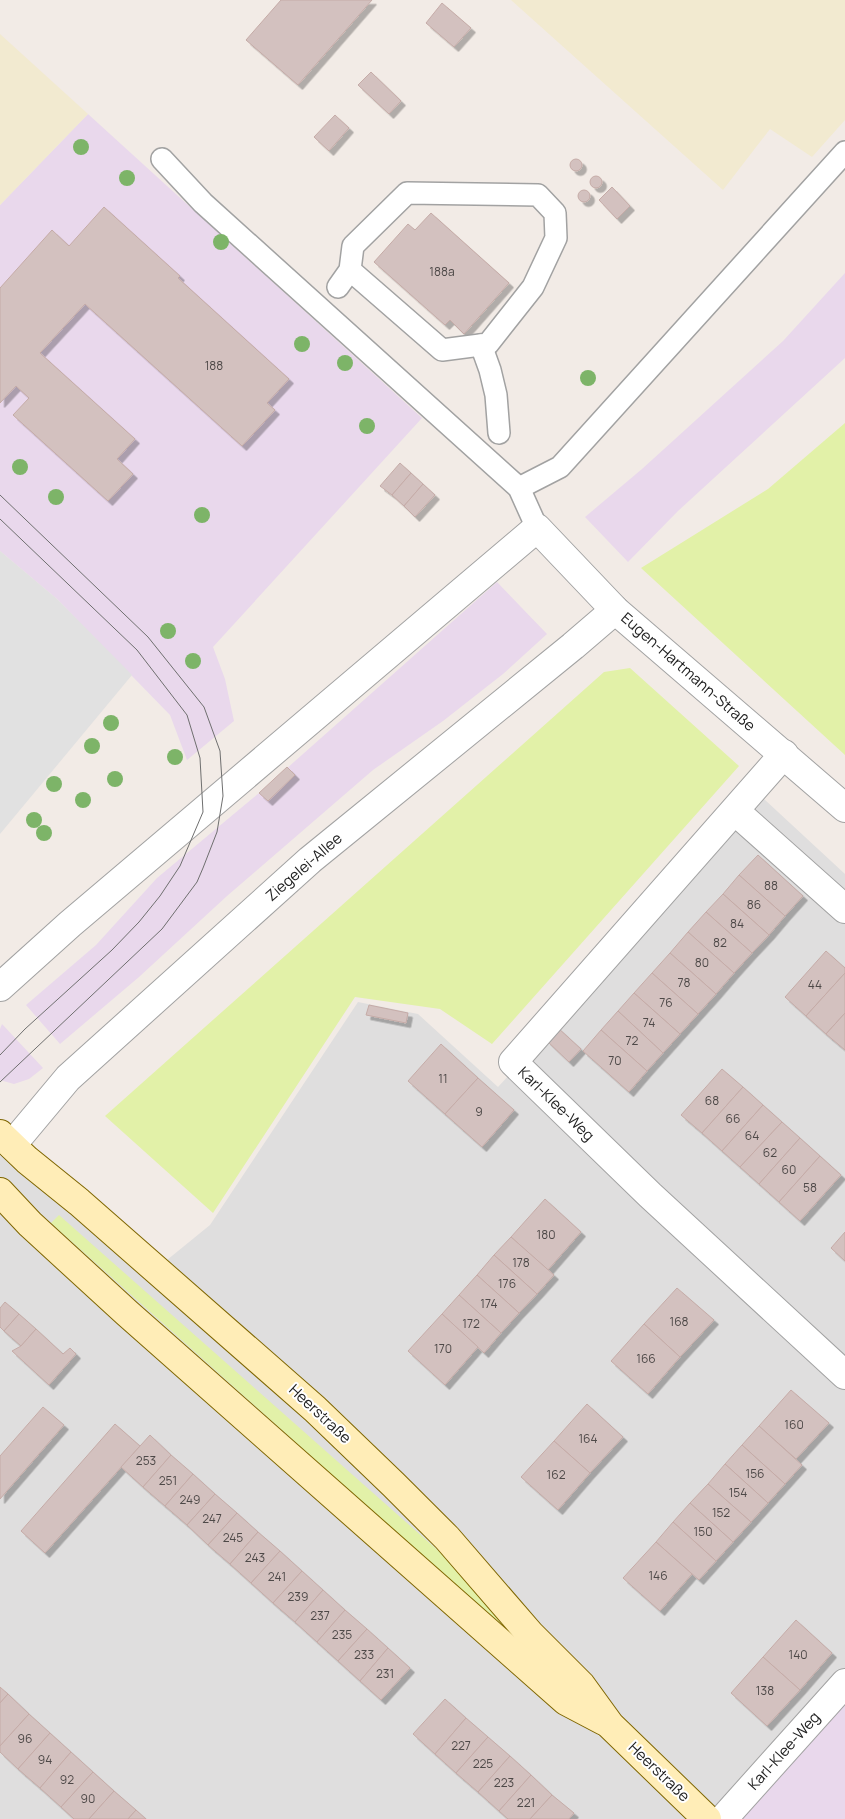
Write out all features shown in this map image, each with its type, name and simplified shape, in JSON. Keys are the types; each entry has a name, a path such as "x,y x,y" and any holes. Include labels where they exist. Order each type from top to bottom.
{"main road":[{"name":"Heerstraße","path":"4,1146 27,1160 79,1202 314,1408 446,1538 530,1634 581,1685 610,1724 708,1819"},
{"name":"Heerstraße","path":"0,1192 30,1224 127,1313 566,1701 610,1724"}],"street":[{"name":"Eugen-Hartmann-Straße","path":"537,528 615,610 845,808"},
{"path":"0,987 70,924 537,528"},
{"name":"Ziegelei-Allee","path":"4,1146 68,1078 310,860 615,610"},
{"name":"Karl-Klee-Weg","path":"784,754 736,811 513,1062 650,1195 845,1375"},
{"path":"736,811 845,909"},
{"name":"Karl-Klee-Weg","path":"723,1819 845,1683"}],"lane":[{"path":"520,488 560,467 845,152"},
{"path":"162,159 203,203 520,488 537,528"},
{"path":"407,193 538,195 555,213 556,238 533,287 488,344 481,345 442,350 344,278 354,246 407,193"},
{"path":"481,345 496,395 499,433"}],"shaded area":[{"path":"511,0 845,0 845,120 812,157 770,129 723,190"},
{"path":"0,34 88,114 0,205"},
{"path":"88,114 422,418 213,647 225,679 234,721 187,760 170,715 57,599 0,551 0,205"},
{"path":"845,273 845,358 678,511 628,562 585,517 642,469 783,341"},
{"path":"0,551 57,599 132,675 0,834"},
{"path":"497,582 547,634 503,674 443,721 373,770 227,896 139,977 60,1044 26,1005 96,945 157,878 259,793"},
{"path":"764,799 845,874 845,1687 723,1819 0,1819 0,1138 151,1273 210,1225 358,1002 418,1014 498,1087"},
{"path":"2,1024 43,1068 29,1079 14,1084 0,1080 0,1029"},
{"path":"845,1687 845,1819 723,1819"}],"green space":[{"path":"845,423 845,755 641,568 768,489"},
{"path":"630,668 739,766 492,1044 440,1009 355,997 213,1213 105,1116 604,672"},
{"path":"59,1215 442,1554 510,1624 505,1630 51,1223"}],"building":[{"path":"281,0 372,0 298,85 246,40"},
{"path":"442,3 471,28 454,47 426,23"},
{"path":"371,72 401,101 389,114 358,85"},
{"path":"335,115 349,128 329,151 314,137"},
{"path":"576,159 582,165 576,171 570,165"},
{"path":"596,176 602,182 596,188 590,182"},
{"path":"612,187 630,206 617,219 599,200"},
{"path":"584,190 590,196 584,202 578,196"},
{"path":"104,207 180,276 178,278 289,379 267,403 275,410 242,446 85,304 40,353 135,439 117,459 133,474 108,501 13,415 29,398 16,386 0,403 0,288 52,230 69,246"},
{"path":"431,213 509,283 464,334 450,320 445,325 374,262 408,224 415,230"},
{"path":"400,463 411,473 392,495 380,486"},
{"path":"411,473 423,484 404,506 392,495"},
{"path":"423,484 435,495 415,517 404,506"},
{"path":"287,767 295,775 268,801 259,793"},
{"path":"758,855 803,896 785,916 739,875"},
{"path":"739,875 785,916 769,935 723,894"},
{"path":"723,894 769,935 752,953 706,912"},
{"path":"706,912 752,953 734,973 688,932"},
{"path":"688,932 734,973 716,994 670,953"},
{"path":"826,951 845,968 845,973 806,1016 785,997"},
{"path":"670,953 716,994 698,1014 652,973"},
{"path":"652,973 698,1014 680,1034 634,993"},
{"path":"845,973 845,1013 826,1034 806,1016"},
{"path":"634,993 680,1034 663,1053 618,1011"},
{"path":"369,1005 408,1013 406,1023 366,1015"},
{"path":"618,1011 663,1053 647,1071 601,1030"},
{"path":"845,1013 845,1050 826,1034"},
{"path":"557,1027 581,1049 569,1062 546,1040"},
{"path":"601,1030 647,1071 629,1092 583,1051"},
{"path":"441,1044 478,1078 445,1114 408,1081"},
{"path":"722,1069 743,1087 702,1133 681,1115"},
{"path":"478,1078 514,1110 482,1147 445,1114"},
{"path":"743,1087 763,1105 722,1151 702,1133"},
{"path":"763,1105 782,1122 740,1167 722,1151"},
{"path":"782,1122 800,1138 759,1184 740,1167"},
{"path":"800,1138 820,1156 779,1202 759,1184"},
{"path":"820,1156 841,1175 800,1221 779,1202"},
{"path":"545,1199 581,1232 548,1270 511,1237"},
{"path":"845,1232 845,1261 831,1248"},
{"path":"511,1237 554,1275 537,1294 494,1255"},
{"path":"494,1255 537,1294 519,1313 477,1275"},
{"path":"477,1275 519,1313 501,1333 459,1295"},
{"path":"677,1288 714,1320 680,1357 644,1324"},
{"path":"459,1295 501,1333 484,1353 442,1314"},
{"path":"5,1302 19,1314 4,1331 0,1327 0,1308"},
{"path":"19,1314 36,1329 21,1346 4,1331"},
{"path":"442,1314 478,1347 445,1385 408,1351"},
{"path":"644,1324 680,1357 648,1394 611,1361"},
{"path":"36,1329 63,1354 70,1348 76,1354 49,1385 12,1351 21,1346"},
{"path":"791,1390 829,1423 796,1459 759,1426"},
{"path":"587,1404 623,1437 590,1473 554,1441"},
{"path":"43,1407 64,1425 0,1499 0,1456"},
{"path":"115,1424 140,1446 45,1553 21,1531"},
{"path":"759,1426 802,1465 785,1484 742,1445"},
{"path":"150,1435 171,1455 143,1487 121,1467"},
{"path":"554,1441 590,1473 558,1510 521,1477"},
{"path":"742,1445 785,1484 768,1503 725,1464"},
{"path":"171,1455 193,1474 165,1506 143,1487"},
{"path":"725,1464 768,1503 751,1522 708,1484"},
{"path":"193,1474 215,1494 187,1525 165,1506"},
{"path":"708,1484 751,1522 733,1542 690,1503"},
{"path":"215,1494 237,1513 208,1545 187,1525"},
{"path":"690,1503 733,1542 716,1561 673,1522"},
{"path":"237,1513 258,1532 230,1564 208,1545"},
{"path":"673,1522 716,1561 699,1580 656,1542"},
{"path":"258,1532 280,1551 251,1583 230,1564"},
{"path":"656,1542 692,1574 660,1611 623,1578"},
{"path":"280,1551 302,1571 273,1603 251,1583"},
{"path":"302,1571 323,1590 295,1622 273,1603"},
{"path":"323,1590 345,1610 317,1642 295,1622"},
{"path":"345,1610 367,1629 338,1661 317,1642"},
{"path":"796,1620 832,1653 800,1690 763,1657"},
{"path":"367,1629 388,1648 360,1681 338,1661"},
{"path":"388,1648 410,1668 381,1700 360,1681"},
{"path":"763,1657 800,1690 767,1726 731,1693"},
{"path":"0,1687 8,1694 0,1703"},
{"path":"8,1694 29,1714 0,1746 0,1703"},
{"path":"445,1699 466,1718 435,1754 413,1734"},
{"path":"29,1714 50,1733 18,1769 0,1752 0,1746"},
{"path":"466,1718 488,1737 456,1773 435,1754"},
{"path":"50,1733 71,1752 40,1788 18,1769"},
{"path":"488,1737 510,1756 478,1792 456,1773"},
{"path":"71,1752 93,1772 61,1807 40,1788"},
{"path":"510,1756 531,1775 499,1811 478,1792"},
{"path":"93,1772 114,1791 89,1819 74,1819 61,1807"},
{"path":"531,1775 552,1795 530,1819 508,1819 499,1811"},
{"path":"114,1791 136,1810 128,1819 89,1819"},
{"path":"552,1795 574,1813 569,1819 530,1819"},
{"path":"136,1810 146,1819 128,1819"}],"tram line":[{"path":"0,495 148,637 204,707 220,751 223,796 217,832 197,882 162,929 0,1082"},
{"path":"0,519 137,650 187,715 200,758 203,812 180,866 160,896 139,922 112,950 25,1029 0,1055"}]}
